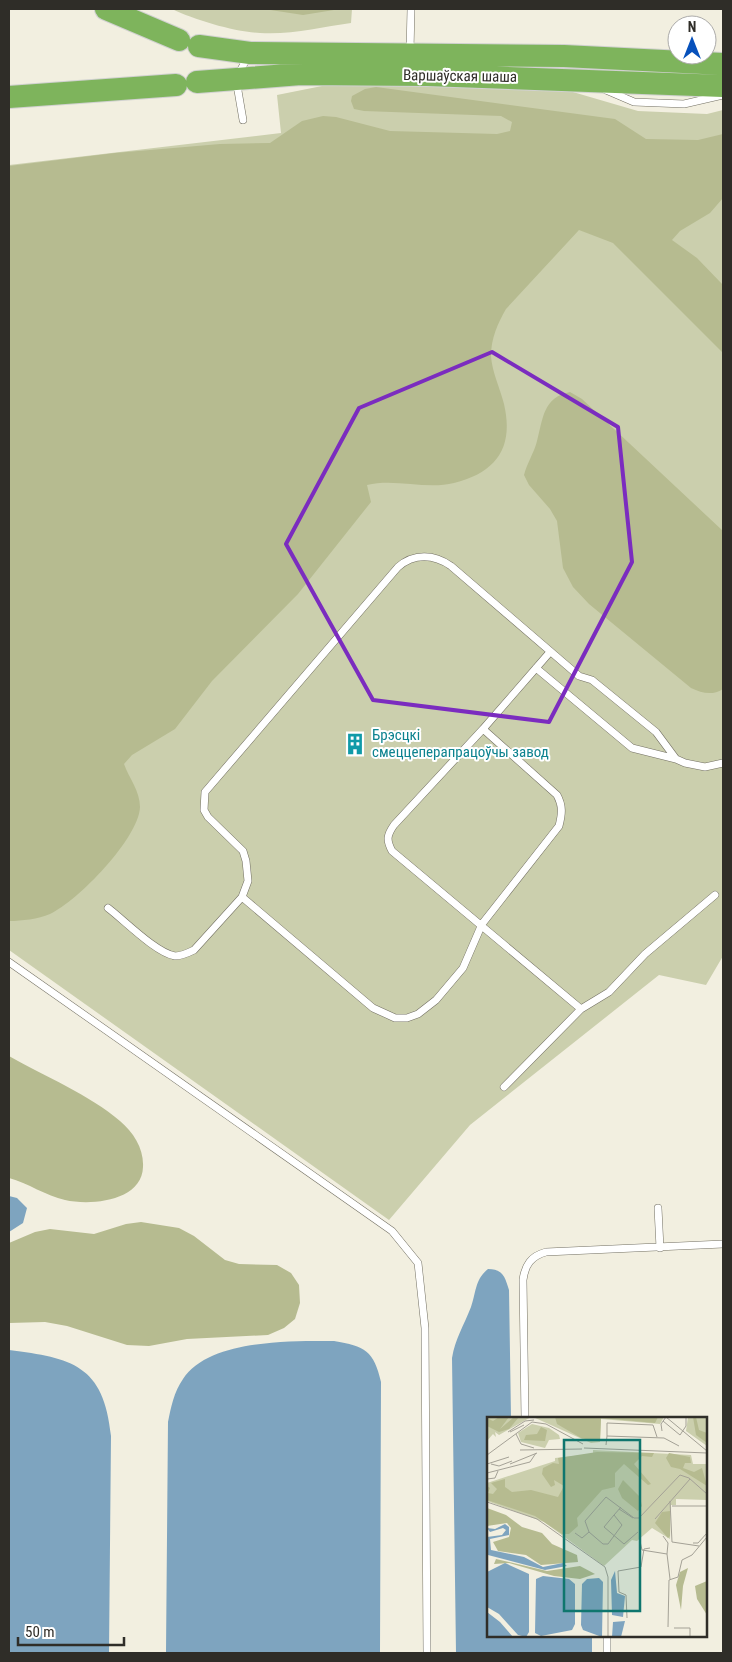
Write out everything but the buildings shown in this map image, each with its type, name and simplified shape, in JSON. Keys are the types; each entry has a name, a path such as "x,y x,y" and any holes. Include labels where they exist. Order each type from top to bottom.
{"highway":[{"name":"Варшаўская шаша","path":"106,9 189,43 250,53 564,56 723,64"},
{"name":"Варшаўская шаша","path":"9,97 320,74 427,75 723,86"}],"lane":[{"path":"410,54 411,9"},
{"path":"243,120 236,79 250,53"},
{"path":"583,80 634,102 684,104 723,95"},
{"path":"108,908 159,948 176,956 186,955 194,950 242,897 248,881 246,861 236,843 208,817 204,810 205,792 215,777 404,562 419,557 444,561 579,676 592,680 656,732 676,759"},
{"path":"550,652 483,729 394,825 388,834 387,842 392,851 482,924 581,1009"},
{"path":"536,668 632,748 700,767 723,764"},
{"path":"242,897 373,1008 395,1018 407,1018 418,1014 436,1000 462,968 482,924 554,836 562,814 562,804 557,795 483,729"},
{"path":"504,1087 581,1009 609,992 645,954 715,895"},
{"path":"9,962 392,1231 418,1263 425,1328 427,1653"},
{"path":"658,1208 660,1248"},
{"path":"525,1417 523,1280 524,1269 529,1261 537,1255 546,1252 723,1244"},
{"path":"607,1637 607,1653"}],"highlighted area":[{"path":"492,352 618,427 632,562 549,722 373,700 286,544 359,408"}],"green space":[{"path":"172,9 352,9 351,23 295,32 272,33 227,28"},
{"path":"264,9 340,9 303,15"},
{"path":"337,83 566,90 638,111 707,114 723,110 723,956 706,985 659,975 470,1125 389,1220 9,950 9,165 281,133 277,95"},
{"path":"376,87 615,119 646,139 698,140 723,134 723,198 710,213 680,231 672,240 697,258 723,285 723,353 613,243 579,230 506,309 496,331 492,343 491,356 494,374 504,404 506,419 504,445 499,456 481,472 454,483 433,485 378,483 367,485 371,502 298,594 212,681 175,729 132,755 124,764 136,790 140,807 137,820 129,835 105,867 76,896 50,914 25,920 9,921 9,166 115,153 220,144 270,143 302,121 323,116 336,117 390,131 497,134 510,131 512,122 501,116 364,111 354,109 351,101 352,96 365,89"},
{"path":"570,392 582,399 723,531 723,689 707,693 691,688 589,604 573,587 563,568 557,521 550,509 529,485 524,475 549,404 561,395"},
{"path":"9,1056 81,1094 125,1126 134,1136 143,1160 140,1178 134,1187 125,1194 113,1198 101,1201 76,1202 44,1193 9,1178"},
{"path":"141,1222 179,1228 194,1236 225,1260 239,1264 277,1265 291,1273 299,1285 300,1303 295,1319 284,1328 268,1335 187,1339 149,1346 127,1345 67,1326 45,1322 9,1323 9,1243 35,1232 50,1229 94,1234 126,1224"}],"water":[{"path":"9,1196 17,1198 27,1208 23,1223 9,1232"},
{"path":"488,1269 500,1272 509,1290 511,1417 487,1417 487,1637 592,1637 592,1653 456,1653 452,1358 457,1338 471,1307 478,1282"},
{"path":"334,1341 353,1345 366,1352 375,1363 381,1382 380,1653 166,1653 168,1422 177,1389 195,1366 212,1356 231,1349 275,1342"},
{"path":"9,1350 51,1357 81,1369 92,1380 101,1394 107,1412 111,1436 109,1653 9,1653"}],"place":[{"name":"Брэсцкі смеццеперапрацоўчы завод","path":"355,744"}]}
